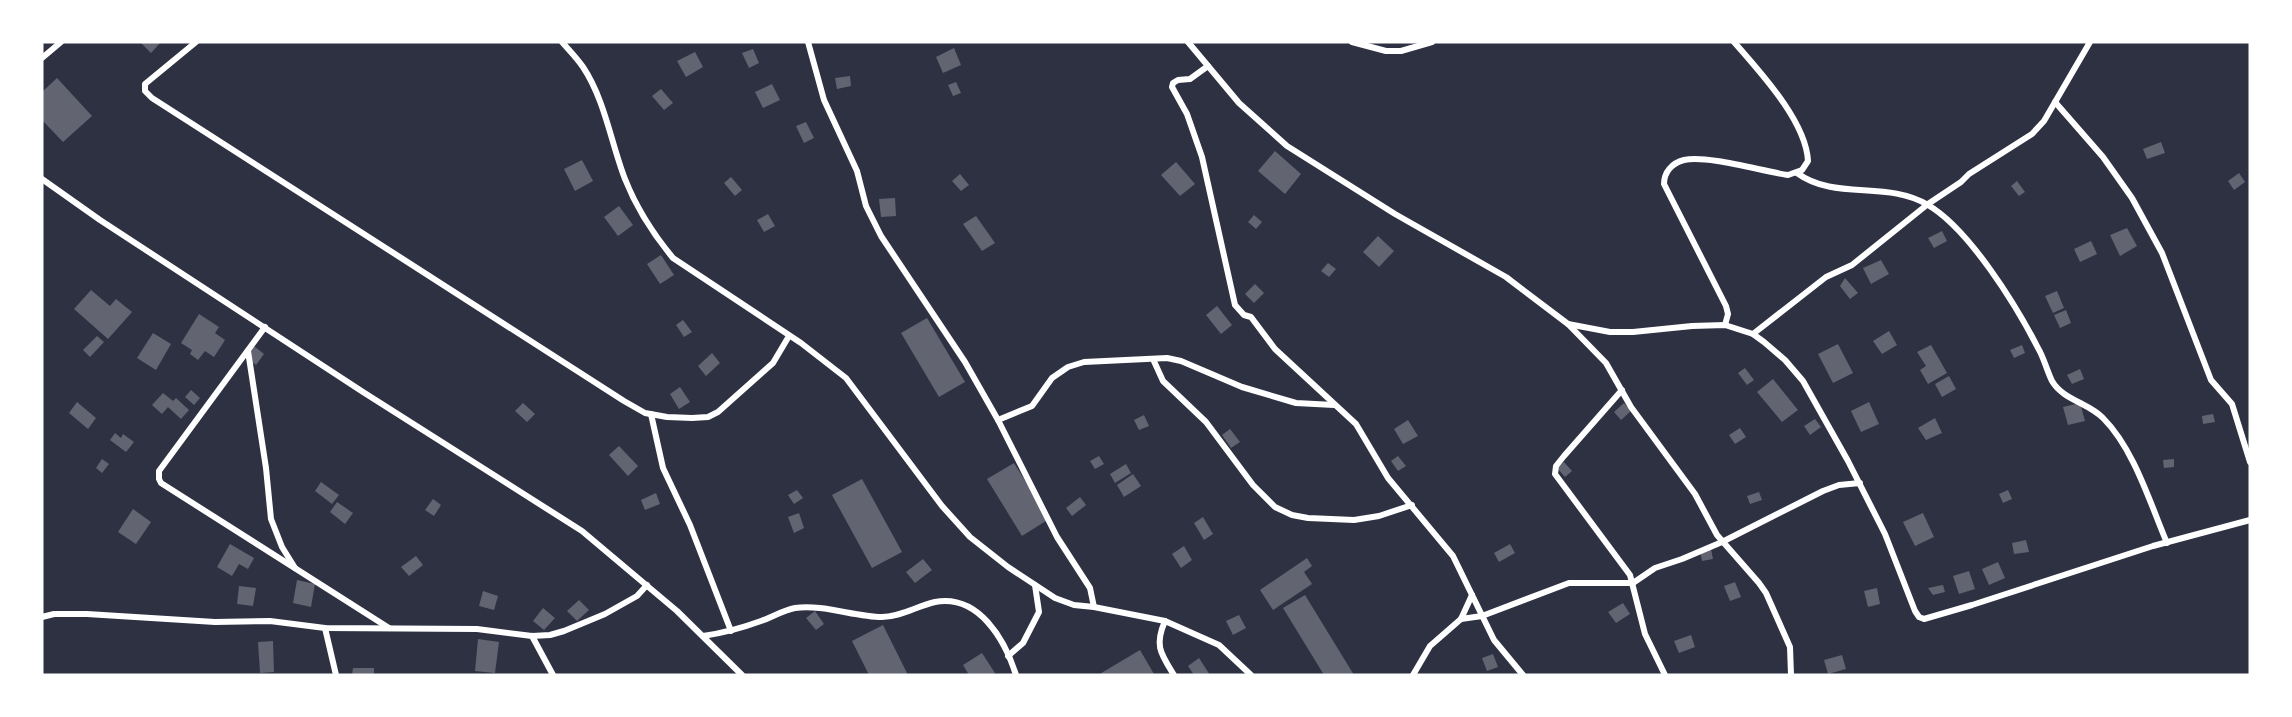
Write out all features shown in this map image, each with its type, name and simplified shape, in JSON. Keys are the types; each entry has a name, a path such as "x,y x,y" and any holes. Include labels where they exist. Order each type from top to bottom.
{"street":[{"path":"42,58 61,42"},
{"path":"196,42 145,84 145,91 152,98 460,298 624,401 651,414 692,418 708,417 718,412 773,363 789,336"},
{"path":"562,42 583,66 594,88 625,179 635,201 662,246 687,269 789,336 846,378 942,506 970,537 1055,598 1074,605 1165,621 1219,645 1251,675"},
{"path":"808,42 824,100 856,171 866,206 881,236 891,254 952,340 998,420 1057,537 1090,588 1094,607"},
{"path":"1188,42 1239,103 1287,146 1395,214 1506,277 1568,324 1606,363 1631,407 1695,494 1722,542 1766,593 1790,647 1791,675"},
{"path":"1352,42 1386,51 1401,51 1432,42"},
{"path":"1725,326 1728,314 1726,306 1664,184 1667,171 1677,162 1696,160 1788,175 1797,173 1808,161 1805,144 1772,86 1734,42"},
{"path":"1753,334 1826,277 1852,265 1969,174 2032,134 2044,121 2090,42"},
{"path":"1208,66 1190,79 1178,80 1173,83 1172,87 1187,114 1202,157 1235,305 1244,315 1251,317 1275,349 1356,424 1388,478 1453,556 1494,640 1523,675"},
{"path":"2055,102 2109,165 2132,198 2162,253 2211,380 2232,404 2250,462"},
{"path":"1797,173 1813,183 1827,187 1896,193 1928,204 1945,217 1964,236 2005,292 2039,349 2053,383 2063,394 2090,407 2116,433 2126,448 2167,543"},
{"path":"42,179 100,220 363,392 582,531 647,585 742,675"},
{"path":"1568,324 1610,332 1725,326 1753,334 1785,360 1803,381 1860,483 1885,534 1915,611 1919,617 1924,619 2167,543 2250,520"},
{"path":"265,327 159,471 159,479 161,483 389,629"},
{"path":"248,351 266,468 271,519 282,547 296,569"},
{"path":"998,420 1032,406 1052,378 1068,367 1084,362 1167,358 1181,361 1242,387 1296,403 1335,405"},
{"path":"1153,359 1163,381 1206,422 1253,484 1275,507 1292,515 1308,518 1354,520 1379,516 1412,505"},
{"path":"1622,390 1556,466 1555,474 1624,565 1633,583 1644,634 1665,675"},
{"path":"651,414 663,468 690,525 731,631"},
{"path":"1461,619 1482,616 1569,583 1633,583 1655,568 1682,560 1722,542 1823,491 1839,485 1860,483"},
{"path":"42,617 54,614 87,614 215,622 270,621 325,628 477,629 532,636 557,633 605,614 637,596 647,585"},
{"path":"1008,656 1023,643 1039,612 1035,585"},
{"path":"1413,675 1430,646 1461,619 1473,595"},
{"path":"703,636 731,631 794,609 849,612 881,617 944,601 956,603 986,617 1016,675"},
{"path":"1165,621 1159,634 1160,652 1174,675"},
{"path":"325,628 336,675"},
{"path":"532,636 553,675"}],"building":[{"path":"140,42 161,42 151,53"},
{"path":"954,48 961,65 943,73 936,57"},
{"path":"753,49 759,63 749,68 742,53"},
{"path":"695,52 703,67 686,77 677,61"},
{"path":"850,76 851,86 837,89 835,78"},
{"path":"57,78 92,116 63,142 42,120 42,92"},
{"path":"956,82 961,93 953,96 948,85"},
{"path":"772,84 780,100 763,108 755,92"},
{"path":"661,89 673,103 664,110 652,96"},
{"path":"806,122 814,138 804,143 796,126"},
{"path":"2161,142 2165,153 2147,159 2143,149"},
{"path":"1275,151 1301,174 1285,194 1258,171"},
{"path":"582,160 593,181 575,191 564,169"},
{"path":"1176,162 1195,184 1180,196 1161,175"},
{"path":"2239,173 2245,182 2234,190 2228,181"},
{"path":"960,174 969,185 961,191 952,181"},
{"path":"731,177 742,190 735,196 724,183"},
{"path":"2017,181 2025,192 2019,196 2011,186"},
{"path":"895,198 896,216 881,217 879,199"},
{"path":"619,206 633,225 618,236 604,217"},
{"path":"768,214 775,226 764,232 757,220"},
{"path":"1254,215 1262,222 1256,229 1248,222"},
{"path":"976,216 995,243 982,251 963,224"},
{"path":"2127,228 2137,246 2120,256 2110,235"},
{"path":"1942,231 1947,241 1934,248 1928,238"},
{"path":"1378,236 1394,251 1379,267 1363,252"},
{"path":"2091,241 2097,254 2080,262 2074,249"},
{"path":"661,255 674,275 660,284 647,264"},
{"path":"1881,260 1889,274 1871,284 1863,268"},
{"path":"1328,263 1336,269 1329,277 1321,271"},
{"path":"1845,278 1858,293 1850,299 1840,286"},
{"path":"1255,284 1264,293 1254,303 1245,294"},
{"path":"91,290 110,306 116,299 132,312 108,339 74,309"},
{"path":"2057,291 2064,308 2053,313 2045,296"},
{"path":"1217,306 1232,325 1221,334 1206,315"},
{"path":"2066,310 2071,323 2060,328 2054,315"},
{"path":"199,314 219,327 215,333 225,340 214,357 205,351 198,360 190,354 192,350 181,343"},
{"path":"927,318 965,382 939,397 901,333"},
{"path":"683,320 692,332 684,337 676,325"},
{"path":"1889,331 1897,345 1882,354 1873,341"},
{"path":"153,333 171,344 156,370 137,358"},
{"path":"97,336 104,342 90,357 83,350"},
{"path":"1838,344 1853,373 1833,383 1818,354"},
{"path":"1931,345 1947,373 1928,384 1920,370 1926,366 1917,352"},
{"path":"2022,345 2025,353 2014,358 2010,350"},
{"path":"254,346 264,354 256,365 245,357"},
{"path":"712,353 720,363 706,376 698,366"},
{"path":"1745,368 1754,380 1747,385 1738,373"},
{"path":"2080,369 2084,379 2072,384 2067,375"},
{"path":"1949,376 1956,389 1942,397 1935,384"},
{"path":"1773,379 1798,410 1782,422 1757,392"},
{"path":"680,387 690,402 679,409 670,394"},
{"path":"191,390 200,398 194,405 185,397"},
{"path":"163,393 173,401 176,398 189,410 181,419 168,407 162,414 152,405"},
{"path":"77,402 96,418 88,429 69,413"},
{"path":"1869,402 1879,424 1861,432 1851,411"},
{"path":"523,403 535,414 527,422 515,411"},
{"path":"1624,403 1631,411 1621,420 1614,412"},
{"path":"2080,403 2085,421 2068,425 2063,407"},
{"path":"2213,414 2215,422 2203,424 2202,416"},
{"path":"1144,415 1149,426 1139,430 1134,420"},
{"path":"1935,418 1942,433 1926,440 1918,428"},
{"path":"1815,419 1821,427 1810,435 1804,426"},
{"path":"1408,420 1418,436 1403,444 1394,429"},
{"path":"1740,428 1746,437 1735,444 1729,435"},
{"path":"1230,429 1240,442 1231,448 1222,435"},
{"path":"115,433 121,438 123,434 134,442 126,452 110,440"},
{"path":"619,446 638,466 628,476 609,455"},
{"path":"1099,456 1104,464 1095,469 1090,461"},
{"path":"1398,456 1406,466 1398,471 1391,461"},
{"path":"102,459 109,464 102,473 96,468"},
{"path":"2174,459 2174,467 2164,468 2163,460"},
{"path":"1564,462 1572,471 1565,477 1557,468"},
{"path":"1014,463 1049,519 1022,536 987,479"},
{"path":"1126,464 1131,473 1115,483 1110,474"},
{"path":"1133,474 1141,486 1124,497 1117,485"},
{"path":"862,479 902,552 872,568 832,495"},
{"path":"321,482 339,495 332,504 315,491"},
{"path":"797,490 803,498 794,504 788,495"},
{"path":"2008,490 2012,499 2003,503 1999,494"},
{"path":"1759,492 1762,500 1750,504 1747,496"},
{"path":"656,493 660,504 645,510 641,500"},
{"path":"1080,497 1086,505 1072,516 1066,508"},
{"path":"433,499 441,505 434,516 425,510"},
{"path":"337,502 353,513 345,524 330,512"},
{"path":"133,509 151,522 136,544 118,532"},
{"path":"799,513 804,528 794,533 788,517"},
{"path":"1923,513 1934,537 1915,546 1903,522"},
{"path":"1203,517 1213,534 1204,540 1194,523"},
{"path":"2026,540 2029,552 2014,554 2012,543"},
{"path":"230,544 254,558 248,569 239,564 232,576 217,567"},
{"path":"1510,544 1515,553 1499,562 1494,553"},
{"path":"1184,546 1192,560 1181,568 1172,554"},
{"path":"1711,549 1713,559 1702,561 1700,551"},
{"path":"416,556 423,565 409,576 401,567"},
{"path":"1307,558 1312,566 1304,572 1312,584 1273,610 1260,590"},
{"path":"923,559 932,570 915,583 906,572"},
{"path":"1998,562 2005,578 1989,585 1982,569"},
{"path":"1969,571 1975,589 1959,594 1953,576"},
{"path":"297,580 315,584 311,607 293,603"},
{"path":"1735,582 1741,597 1730,601 1724,586"},
{"path":"1943,585 1945,592 1933,595 1928,588"},
{"path":"239,586 256,588 253,606 237,604"},
{"path":"1877,588 1880,604 1868,607 1864,591"},
{"path":"483,591 498,596 494,610 479,606"},
{"path":"1305,595 1354,675 1324,675 1283,608"},
{"path":"579,600 589,610 577,621 567,611"},
{"path":"1623,603 1630,614 1616,623 1608,612"},
{"path":"543,608 555,618 544,630 533,621"},
{"path":"815,611 824,624 816,630 806,618"},
{"path":"1239,615 1246,628 1233,635 1226,621"},
{"path":"883,625 908,675 869,675 852,641"},
{"path":"1691,635 1695,647 1679,653 1674,641"},
{"path":"478,639 499,642 495,673 475,671"},
{"path":"273,641 274,672 260,673 258,642"},
{"path":"1140,650 1154,674 1098,675"},
{"path":"982,653 995,673 969,675 963,665"},
{"path":"1493,654 1498,667 1487,671 1482,658"},
{"path":"1842,655 1846,669 1828,674 1824,660"},
{"path":"1199,658 1210,675 1194,675 1188,666"},
{"path":"353,668 374,668 374,675 352,675"}]}
